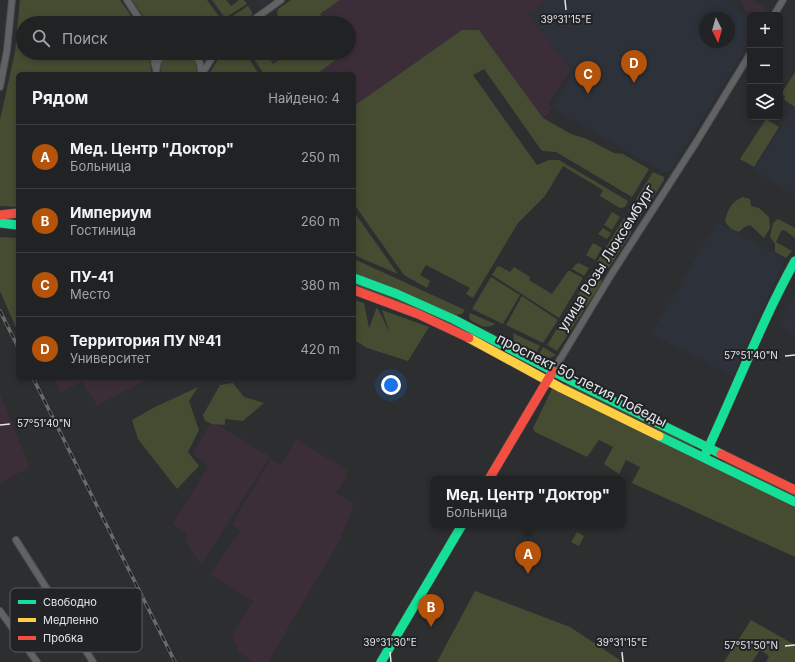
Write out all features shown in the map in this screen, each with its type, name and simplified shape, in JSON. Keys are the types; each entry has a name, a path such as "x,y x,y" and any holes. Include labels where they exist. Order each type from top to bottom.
{"main road":[{"path":"0,215 16,213"},
{"path":"0,223 16,225"},
{"path":"704,457 777,293 795,261"},
{"name":"проспект 50-летия Победы","path":"356,279 423,304 490,337 553,371 795,490"},
{"name":"проспект 50-летия Победы","path":"356,291 418,314 478,343 548,381 795,502"},
{"name":"улица Розы Люксембург","path":"491,476 553,371"},
{"path":"381,662 460,528"}],"street":[{"path":"0,87 7,50 12,0"},
{"path":"127,0 137,16"},
{"path":"259,16 281,0"},
{"path":"776,12 783,0"},
{"name":"улица Розы Люксембург","path":"553,371 611,275 697,141 747,59"},
{"path":"154,60 156,72"},
{"path":"156,72 157,63 159,60"},
{"path":"199,60 202,72"},
{"path":"203,72 211,60"},
{"path":"16,540 46,588"},
{"path":"0,611 10,625"},
{"path":"30,652 37,662"},
{"path":"87,652 93,662"}],"shaded area":[{"path":"255,0 272,0 262,6 258,5"},
{"path":"340,0 548,0 528,15 571,69 548,104 552,108 543,118 479,30 462,30 356,105 356,72 319,72 336,60 356,60 356,16 320,15"},
{"path":"548,0 729,0 727,4 747,16 747,46 671,170 666,172 662,172 552,108 573,72 528,14"},
{"path":"741,0 752,0 768,10 767,12 748,12 745,10"},
{"path":"270,60 280,60 273,64"},
{"path":"794,106 795,107 795,196 753,170"},
{"path":"717,222 785,259 733,377 651,334"},
{"path":"795,292 795,336 778,327"},
{"path":"55,380 147,380 97,405 82,382 61,392"},
{"path":"0,394 30,467 0,483"},
{"path":"212,424 217,424 270,457 201,565 187,544 187,533 172,524 207,469 206,463 192,454 209,426"},
{"path":"296,439 347,470 345,480 336,493 354,503 339,542 268,662 251,662 239,653 232,636 253,601 210,574 240,531 232,524 271,459 282,465"}],"green space":[{"path":"20,0 120,0 131,16 18,16"},
{"path":"132,0 207,0 219,16 143,16"},
{"path":"212,0 226,0 231,6 239,0 244,0 247,4 228,16 224,16"},
{"path":"291,0 340,0 320,14 321,16 278,16 278,9"},
{"path":"248,6 252,12 250,16 233,16"},
{"path":"462,30 479,30 543,118 571,134 587,139 614,153 623,154 649,169 632,197 556,152 542,151 484,69 473,75 537,165 549,160 559,160 628,201 625,207 620,208 600,196 603,190 563,166 545,196 518,223 473,298 466,294 470,288 426,265 420,275 430,281 427,288 404,275 356,207 356,105"},
{"path":"16,42 16,60 149,60 152,72 16,72 16,207 0,206 0,120"},
{"path":"194,60 197,72 161,72 163,61"},
{"path":"218,60 250,60 258,72 210,72"},
{"path":"255,60 270,60 273,64 280,60 336,60 319,72 263,72"},
{"path":"795,72 795,107 784,100 785,96 783,95 783,91"},
{"path":"765,120 779,127 754,167 740,159"},
{"path":"653,172 664,177 664,180 649,204 645,205 636,199"},
{"path":"743,197 750,199 751,206 759,208 769,217 770,228 764,238 750,225 743,228 739,232 731,229 725,222 731,206"},
{"path":"634,204 642,209 643,212 639,218 628,213"},
{"path":"612,212 620,217 612,230 604,225"},
{"path":"356,215 398,274 356,256"},
{"path":"624,218 630,223 631,233 608,268 597,262"},
{"path":"778,219 795,228 795,238 784,230 781,231 776,242 792,251 786,258 775,252 775,244 770,237 773,223"},
{"path":"603,228 611,233 607,239 598,234"},
{"path":"0,237 16,238 16,328 0,291"},
{"path":"593,243 602,248 595,260 586,255"},
{"path":"356,260 465,310 462,314 456,315 356,274"},
{"path":"579,263 589,268 584,276 572,269"},
{"path":"499,266 510,272 514,267 530,277 529,280 552,294 568,271 583,278 559,318 492,275"},
{"path":"593,270 600,276 601,284 557,351 547,345"},
{"path":"491,277 520,295 503,324 472,309"},
{"path":"356,283 421,308 532,364 530,367 420,310 356,287"},
{"path":"522,296 558,320 543,343 506,325"},
{"path":"356,301 364,303 369,328 377,307 390,333 382,310 429,327 408,361 367,348 356,341"},
{"path":"470,313 495,324 489,327 479,325 470,320"},
{"path":"513,333 540,346 536,353 514,341"},
{"path":"543,347 556,355 550,358 539,354"},
{"path":"233,383 244,397 264,403 243,421 225,419 225,425 212,424 205,421 203,415 220,385"},
{"path":"567,383 695,445 694,448 565,385"},
{"path":"198,387 189,401 199,430 188,452 199,466 177,489 138,439 132,420 153,408"},
{"path":"553,387 795,505 795,557 632,483 640,467 626,460 619,474 604,464 613,447 599,440 587,457 535,432 533,428"},
{"path":"726,460 795,494 795,497 725,463"},
{"path":"577,532 584,536 579,546 571,542"},
{"path":"475,591 570,627 620,660 620,662 437,662"},
{"path":"751,620 795,645 795,662 766,662 769,656 760,650 752,662 724,662"}],"railway":[{"path":"0,311 16,343"},
{"path":"34,380 138,588"},
{"path":"142,596 175,662"}],"traffic: fast":[{"path":"0,223 16,225"},
{"path":"704,457 770,309 795,261"},
{"path":"356,279 397,294 453,319 566,378 721,454"},
{"path":"659,436 795,502"},
{"path":"381,662 460,528"}],"traffic: slow":[{"path":"469,338 561,388 659,436"}],"traffic: jam":[{"path":"0,215 16,213"},
{"path":"356,291 418,314 469,338"},
{"path":"491,476 553,371"},
{"path":"721,454 795,490"}],"place":[{"name":"Территория ПУ №41","path":"634,83"},
{"name":"ПУ-41","path":"588,94"},
{"name":"Мед. Центр \"Доктор\"","path":"528,574"},
{"name":"Империум","path":"431,627"}]}
